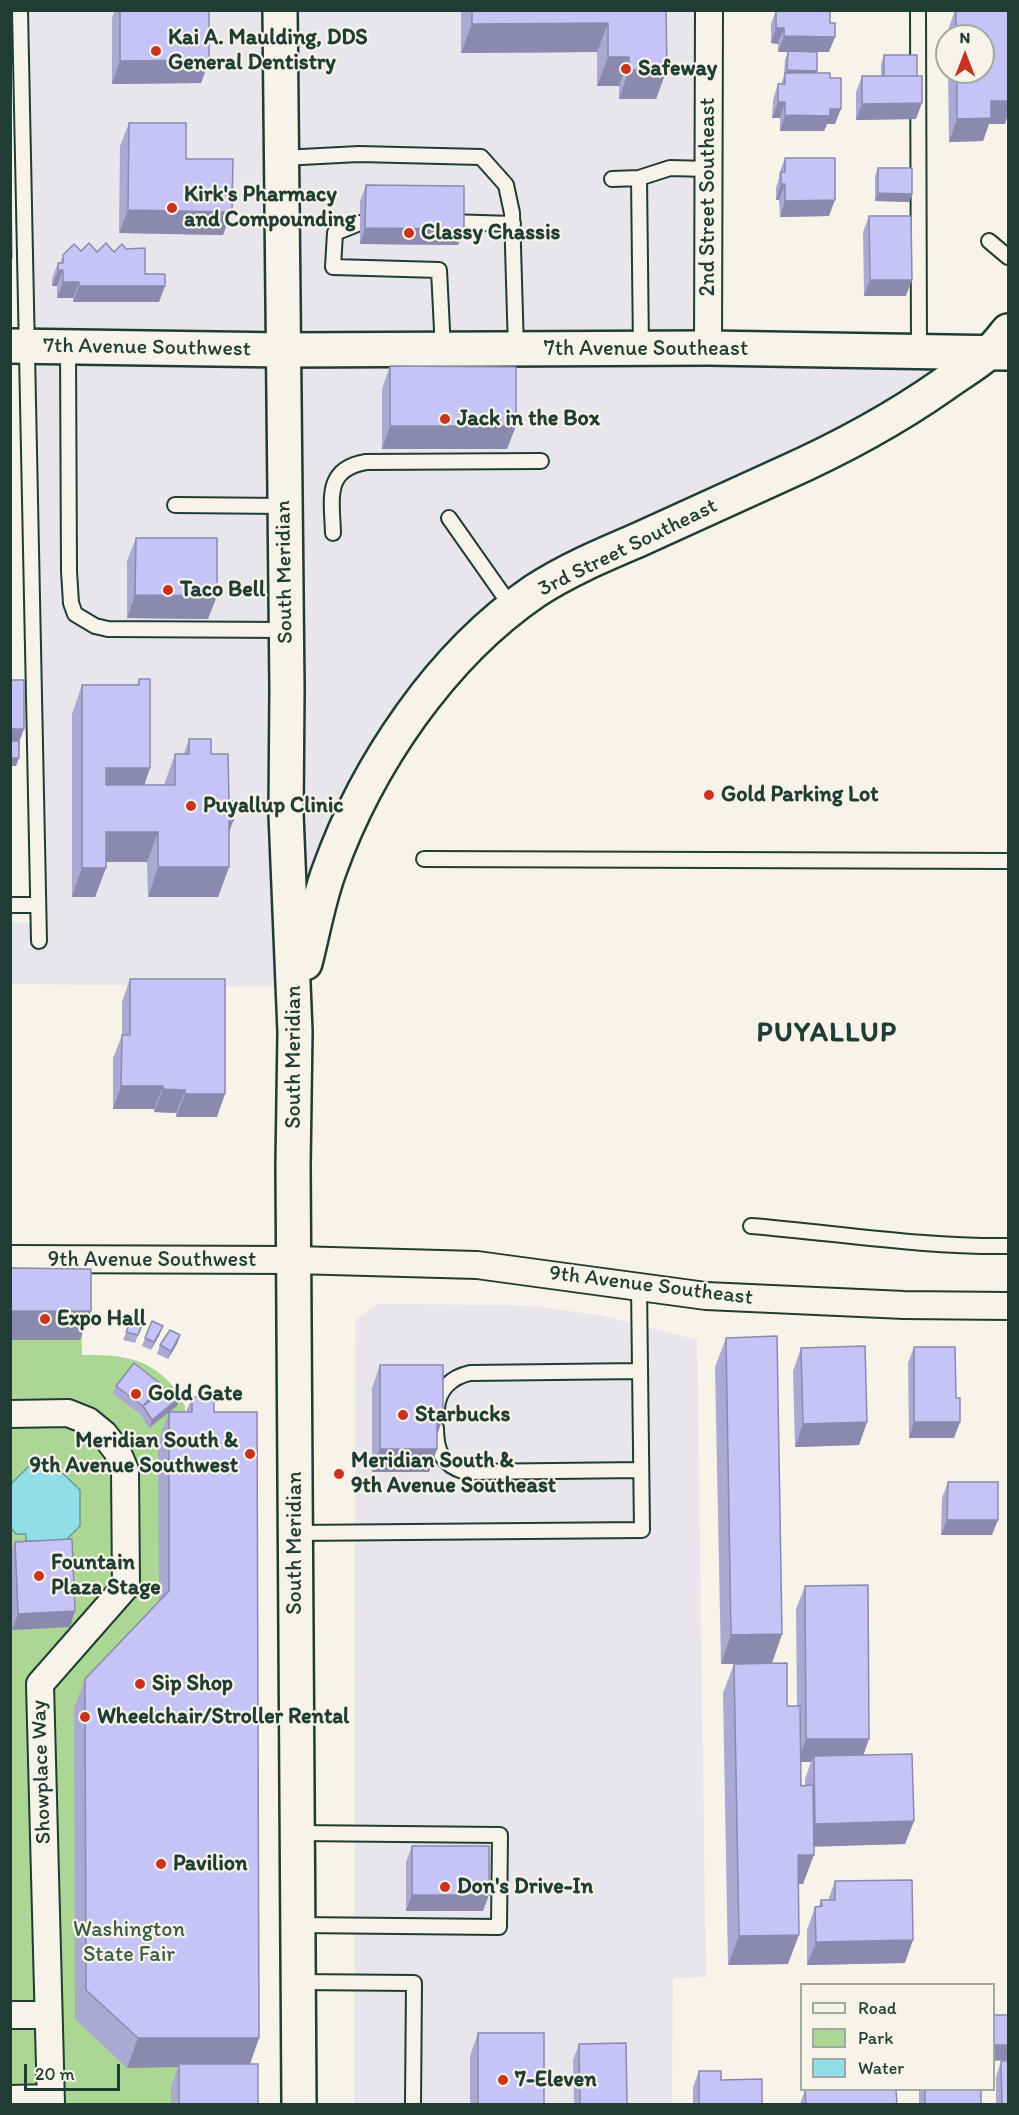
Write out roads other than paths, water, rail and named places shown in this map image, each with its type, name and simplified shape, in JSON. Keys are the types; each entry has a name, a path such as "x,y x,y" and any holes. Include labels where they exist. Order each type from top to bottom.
{"main road":[{"name":"South Meridian","path":"280,10 286,814 295,1032 293,1165 299,2104"},
{"name":"7th Avenue Southeast","path":"284,350 708,348 919,351 1002,345"},
{"name":"3rd Street Southeast","path":"295,1032 299,988 316,912 342,836 361,795 408,718 467,650 535,591 583,564 858,438 908,409 1002,345"},
{"name":"7th Avenue Southwest","path":"18,346 284,350"}],"street":[{"name":"2nd Street Southeast","path":"708,348 709,10"},
{"name":"9th Avenue Southwest","path":"10,1259 294,1260"},
{"name":"9th Avenue Southeast","path":"294,1260 477,1265 718,1296 904,1305 1008,1306"},
{"name":"Showplace Way","path":"10,1414 68,1413 88,1421 104,1434 117,1451 125,1470 126,1586 40,1684 50,2101"},
{"path":"10,2015 48,2014"},
{"path":"10,2099 50,2101"}],"lane":[{"path":"20,10 18,346 39,941"},
{"path":"918,10 919,351"},
{"path":"282,158 359,154 482,157 506,185 513,224 516,349"},
{"path":"612,178 639,178 670,168 708,169"},
{"path":"639,178 641,349"},
{"path":"393,222 360,223 335,233 333,267 439,270 443,350"},
{"path":"436,222 513,224"},
{"path":"989,241 1008,257"},
{"path":"68,347 71,603 75,614 82,621 95,626 132,631 286,630"},
{"path":"333,533 334,485 339,474 354,464 366,462 542,461"},
{"path":"175,505 284,506"},
{"path":"449,518 513,609"},
{"path":"424,859 1008,861"},
{"path":"10,905 39,905"},
{"path":"751,1226 830,1232 909,1243 1008,1246"},
{"path":"295,1533 642,1530 639,1287"},
{"path":"640,1371 483,1371 459,1375 449,1383 437,1402 436,1443 441,1455 449,1464 465,1472 641,1470"},
{"path":"297,1833 500,1835 499,1927 298,1926"},
{"path":"298,1982 414,1983 413,2104"}],"water":[{"path":"31,1464 53,1464 80,1490 80,1526 65,1541 26,1541 26,1534 16,1534 11,1528 10,1485"}],"place":[{"name":"Kai A. Maulding, DDS General Dentistry","path":"156,51"},
{"name":"Safeway","path":"626,69"},
{"name":"Kirk's Pharmacy and Compounding","path":"172,208"},
{"name":"Classy Chassis","path":"409,233"},
{"name":"Jack in the Box","path":"445,419"},
{"name":"Taco Bell","path":"168,590"},
{"name":"Gold Parking Lot","path":"709,795"},
{"name":"Puyallup Clinic","path":"191,806"},
{"name":"Expo Hall","path":"45,1319"},
{"name":"Gold Gate","path":"136,1394"},
{"name":"Starbucks","path":"403,1415"},
{"name":"Meridian South & 9th Avenue Southwest","path":"250,1454"},
{"name":"Meridian South & 9th Avenue Southeast","path":"339,1474"},
{"name":"Fountain Plaza Stage","path":"39,1576"},
{"name":"Sip Shop","path":"140,1684"},
{"name":"Wheelchair/Stroller Rental","path":"85,1717"},
{"name":"Pavilion","path":"161,1864"},
{"name":"Don's Drive-In","path":"445,1887"},
{"name":"7-Eleven","path":"503,2080"}],"district":[{"name":"PUYALLUP","path":"827,1034"}],"park label":[{"name":"Washington State Fair","path":"129,1943"}]}
